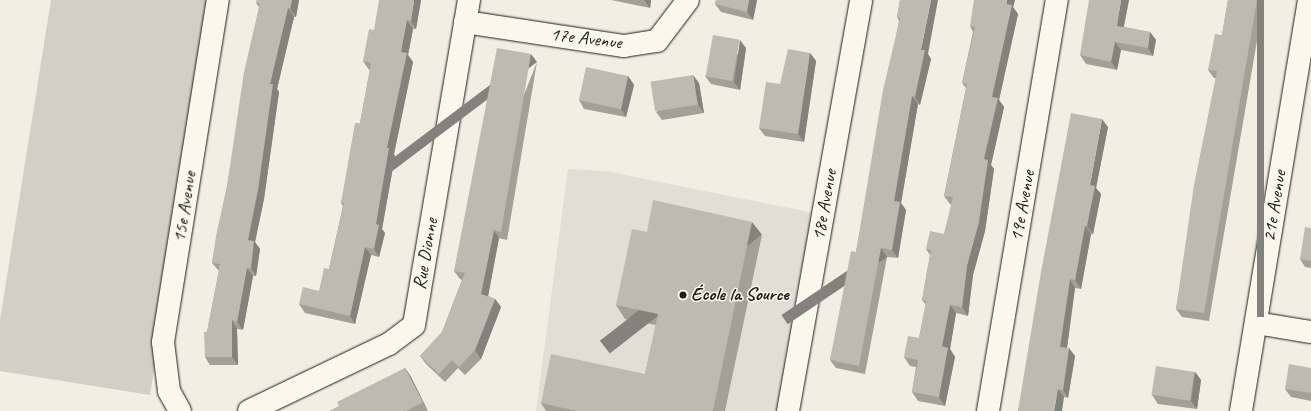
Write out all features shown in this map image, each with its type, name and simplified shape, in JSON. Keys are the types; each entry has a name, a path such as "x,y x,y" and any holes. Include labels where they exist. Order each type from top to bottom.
{"street":[{"name":"15e Avenue","path":"180,411 169,391 163,342 218,0"},
{"name":"Rue Dionne","path":"249,411 389,344 414,325 469,0"},
{"name":"17e Avenue","path":"465,22 624,46 657,41 688,0"},
{"name":"18e Avenue","path":"788,411 861,0"},
{"name":"19e Avenue","path":"988,411 1057,0"},
{"name":"21e Avenue","path":"1241,411 1310,0"},
{"path":"1256,323 1311,332"}],"shaded area":[{"path":"51,0 213,0 150,395 0,371 0,320"},
{"name":"École la Source","path":"568,169 606,171 829,216 790,411 536,411"}],"building":[{"path":"257,0 292,0 290,9 288,8 270,84 273,84 258,190 248,240 254,241 251,268 247,268 237,322 232,320 232,357 205,357 204,332 207,332 220,264 212,263 216,236 227,186 244,72 260,3 256,3"},
{"path":"379,0 414,0 411,21 407,20 401,52 407,53 387,148 389,148 376,224 379,225 374,249 365,247 350,316 299,304 303,287 319,291 324,268 329,269 344,203 341,203 355,123 360,123 371,63 363,61 369,29 374,30"},
{"path":"716,0 749,0 747,12 715,4"},
{"path":"900,0 931,0 921,50 925,50 915,97 912,96 894,201 900,202 892,250 881,248 859,366 830,360 851,251 856,252 883,90 900,18 897,17"},
{"path":"974,0 1007,0 1006,4 1012,5 992,97 998,98 984,159 988,160 979,222 967,266 962,307 950,305 942,346 948,348 939,397 912,392 918,360 904,357 908,336 919,338 926,301 922,300 931,250 926,249 930,231 944,234 953,197 944,196 967,84 962,83 975,27 970,26"},
{"path":"1089,0 1121,0 1117,26 1150,32 1148,48 1115,42 1111,62 1080,55"},
{"path":"1228,0 1257,0 1204,313 1176,309 1194,185 1217,71 1208,70 1215,34 1222,35"},
{"path":"713,35 740,40 732,81 706,76"},
{"path":"497,48 531,54 501,232 494,230 481,294 495,299 475,350 459,367 452,360 439,374 420,356 442,332 465,273 454,271"},
{"path":"788,49 810,53 798,134 759,128 766,82 780,84"},
{"path":"586,67 628,76 621,109 579,100"},
{"path":"693,75 698,105 655,111 651,82"},
{"path":"1071,113 1102,119 1090,185 1095,186 1087,226 1085,226 1075,280 1070,279 1060,347 1069,348 1063,390 1058,389 1054,411 1018,411 1041,272"},
{"path":"653,200 752,222 713,411 577,411 541,403 551,354 645,374 658,314 616,305 632,229 647,232"},
{"path":"1305,227 1311,228 1311,261 1300,259"},
{"path":"1289,364 1311,368 1311,393 1285,389"},
{"path":"1156,366 1195,372 1190,401 1151,395"},
{"path":"405,368 423,402 406,411 330,411 339,406 337,402"}],"place":[{"name":"École la Source","path":"683,295"}]}
